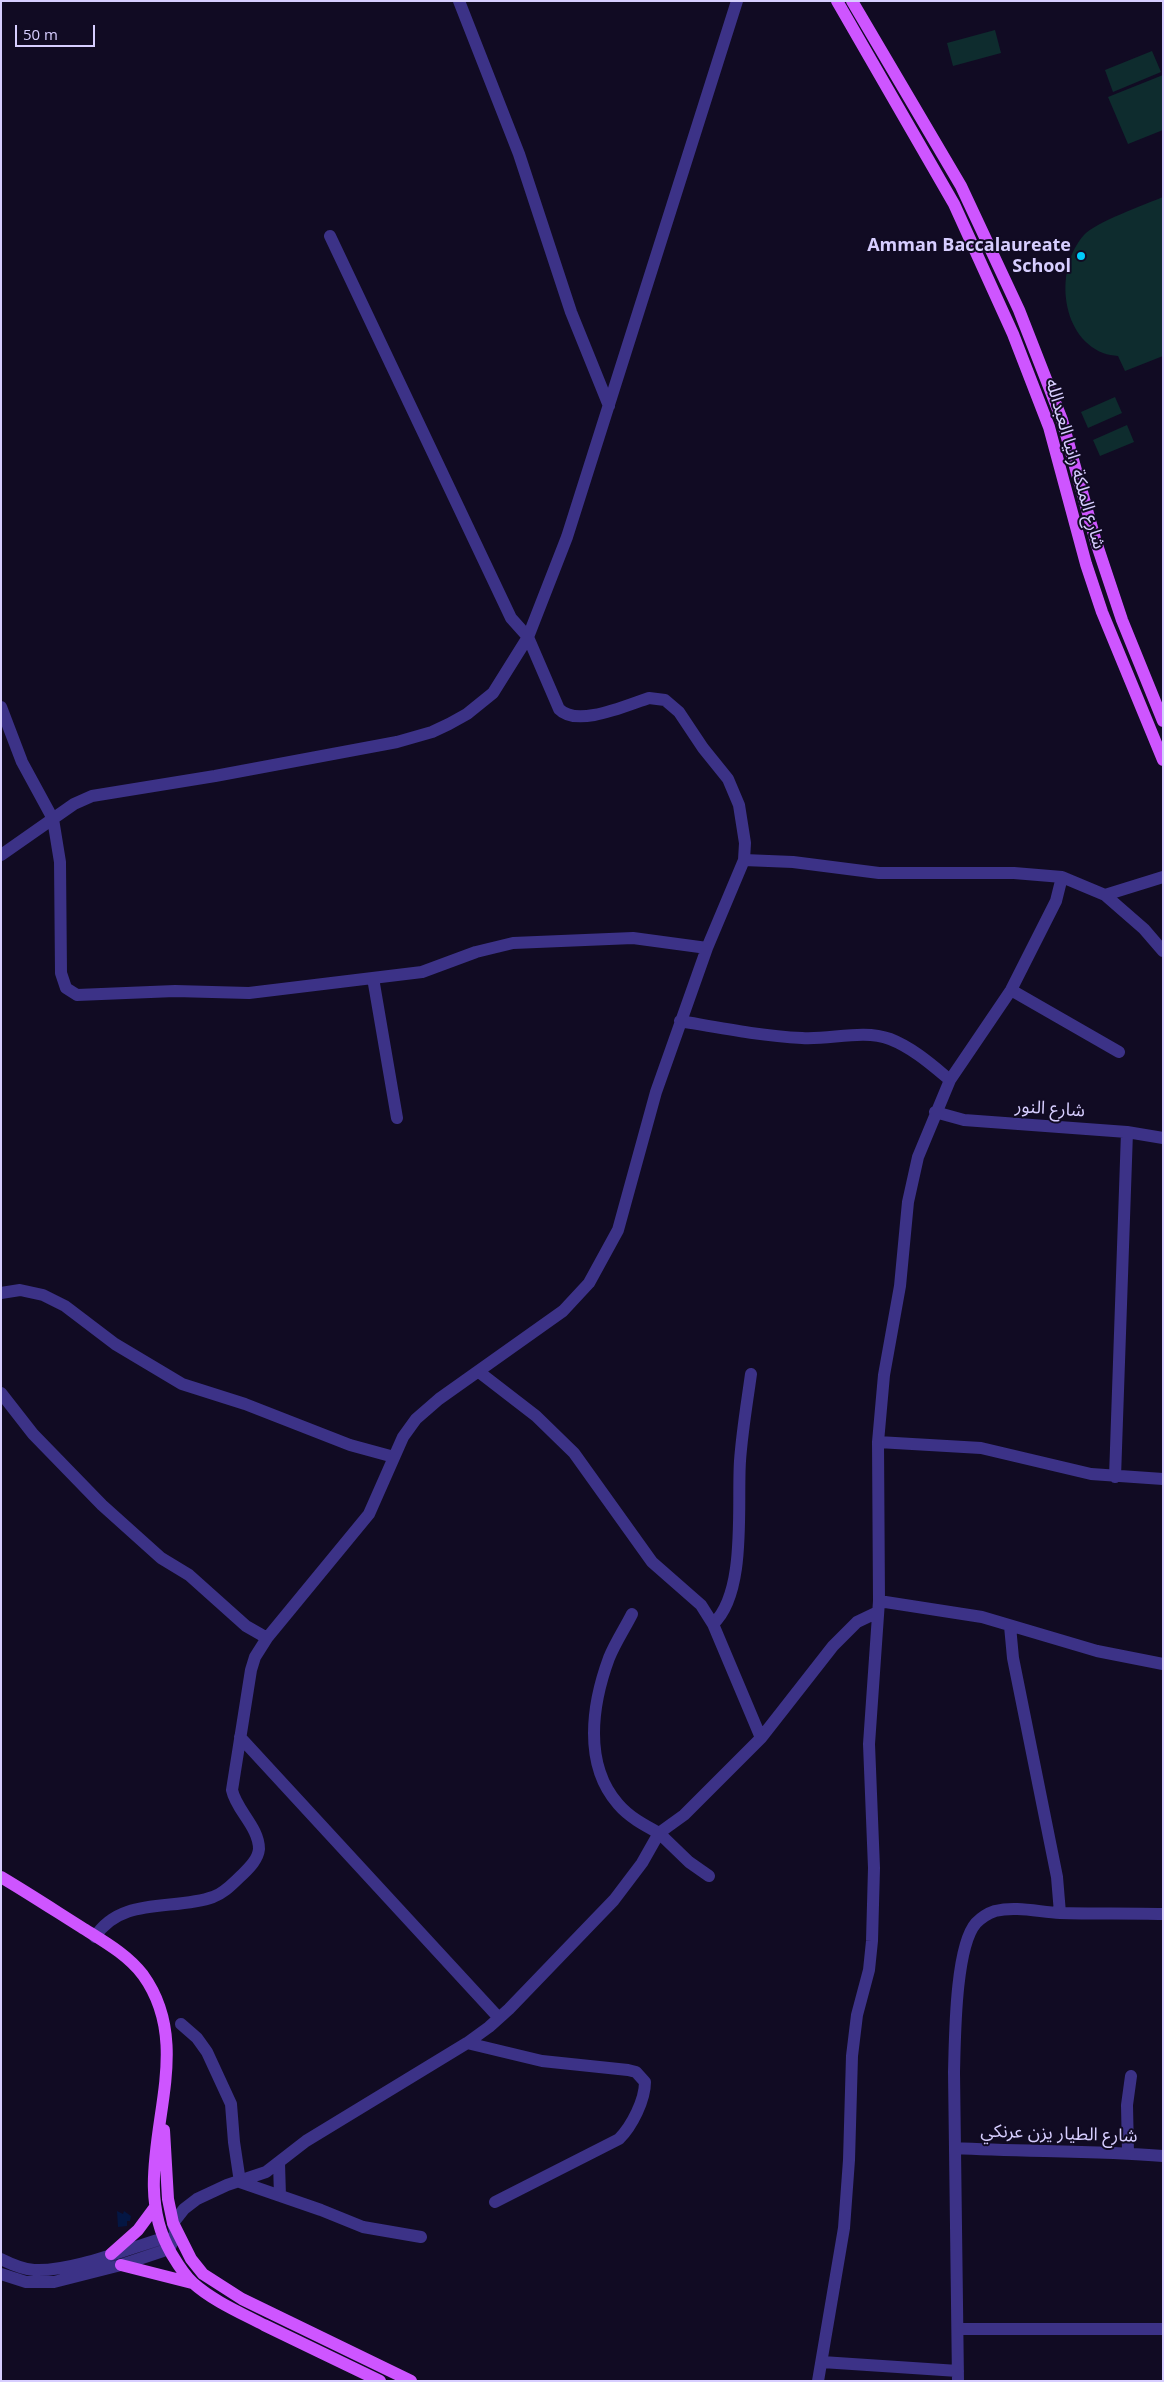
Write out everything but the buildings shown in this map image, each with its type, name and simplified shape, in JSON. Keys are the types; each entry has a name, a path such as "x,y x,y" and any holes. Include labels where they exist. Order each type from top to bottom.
{"main road":[{"name":"شارع الملكة رانيا العبدالله","path":"837,1 954,204 1007,318 1049,427 1084,556 1102,612 1163,760"},
{"name":"شارع الملكة رانيا العبدالله","path":"852,1 961,186 1019,310 1062,420 1096,542 1122,620 1163,721"},
{"path":"1,1877 109,1945 137,1968 150,1986 160,2008 167,2060 162,2116 154,2154 155,2207 192,2283"},
{"path":"162,2116 168,2198 173,2223 173,2243 199,2270 218,2286 276,2317 411,2381"},
{"path":"111,2254 138,2230 155,2207"},
{"path":"121,2265 192,2283 248,2317 380,2381"}],"street":[{"path":"458,1 519,154 571,312 609,406"},
{"path":"1,855 74,804 92,796 215,776 397,742 432,732 467,714 493,694 528,637 567,537 737,1"},
{"path":"95,1937 107,1922 126,1911 204,1900 219,1895 253,1864 259,1850 258,1843 237,1805 232,1790 251,1670 255,1658 267,1638 366,1518 376,1502 403,1437 416,1419 439,1399 563,1312 589,1283 597,1270 618,1230 656,1092 680,1021 707,948 744,860 743,822 735,793 679,712 665,700 649,698 583,717 568,716 558,709 528,637 511,618 330,236"},
{"path":"1,707 22,762 53,819 60,862 61,973 66,988 72,994 90,995 174,991 249,993 422,972 476,952 513,943 633,938 707,948"},
{"path":"744,860 793,862 879,872 1014,873 1062,877 1106,895 1144,929 1163,951"},
{"path":"818,2381 844,2228 849,2160 852,2056 857,2015 869,1970 872,1941 874,1868 869,1744 878,1607 878,1442 884,1375 900,1286 908,1202 918,1157 935,1112 950,1080 1011,990 1056,901 1062,877"},
{"path":"1106,895 1163,877"},
{"path":"373,978 397,1118"},
{"path":"1011,990 1119,1052"},
{"path":"680,1021 752,1034 795,1038 858,1035 882,1037 914,1051 950,1080"},
{"name":"شارع النور","path":"935,1112 964,1120 1127,1132 1163,1138"},
{"path":"1115,1477 1127,1132"},
{"path":"1,1292 20,1290 43,1295 64,1306 115,1344 182,1384 245,1404 350,1445 394,1457"},
{"path":"479,1372 536,1416 569,1447 652,1562 701,1605 713,1624 761,1738"},
{"path":"713,1624 726,1608 738,1553 740,1461 751,1374"},
{"path":"1,1393 33,1434 102,1505 161,1558 190,1575 246,1626 267,1638"},
{"path":"878,1442 981,1448 1091,1474 1163,1479"},
{"path":"173,2223 197,2199 220,2188 266,2172 311,2138 467,2043 499,2018 621,1892 642,1863 659,1832 684,1815 761,1738 833,1646 857,1622 878,1607 982,1617 1097,1651 1163,1664"},
{"path":"632,1614 610,1657 597,1701 594,1745 598,1770 606,1788 633,1819 659,1832 689,1862 709,1876"},
{"path":"1010,1626 1013,1658 1057,1877 1060,1913"},
{"path":"240,1737 499,2018"},
{"path":"822,2362 958,2376 955,2148 956,2021 963,1960 969,1934 982,1918 994,1911 1009,1909 1060,1913 1163,1914"},
{"path":"181,2024 197,2038 207,2052 231,2104 240,2182"},
{"path":"467,2043 542,2061 628,2070 636,2072 645,2082 645,2088 631,2123 619,2139 495,2202"},
{"path":"1128,2153 1127,2105 1131,2076"},
{"name":"شارع الطيار يزن عرنكي","path":"955,2148 1128,2153 1163,2156"},
{"path":"279,2163 280,2196"},
{"path":"240,2182 363,2227 421,2237"},
{"path":"1,2259 19,2266 42,2270 72,2265 111,2254 173,2243"},
{"path":"1,2274 26,2282 54,2282 121,2265 173,2243"},
{"path":"958,2329 1163,2329"}],"green space":[{"path":"995,30 1001,53 953,66 947,43"},
{"path":"1152,51 1161,72 1113,92 1105,70"},
{"path":"1163,75 1163,130 1128,144 1108,97"},
{"path":"1163,197 1163,356 1125,371 1118,356 1103,353 1088,344 1077,331 1070,316 1066,299 1069,264 1075,249 1084,235 1090,230 1121,214"},
{"path":"1115,397 1122,413 1088,428 1081,412"},
{"path":"1127,425 1134,442 1100,456 1093,440"}],"water":[{"path":"117,2211 123,2214 124,2211 131,2216 130,2221 127,2221 127,2226 118,2227"}],"place":[{"name":"Amman Baccalaureate School","path":"1081,256"}]}
